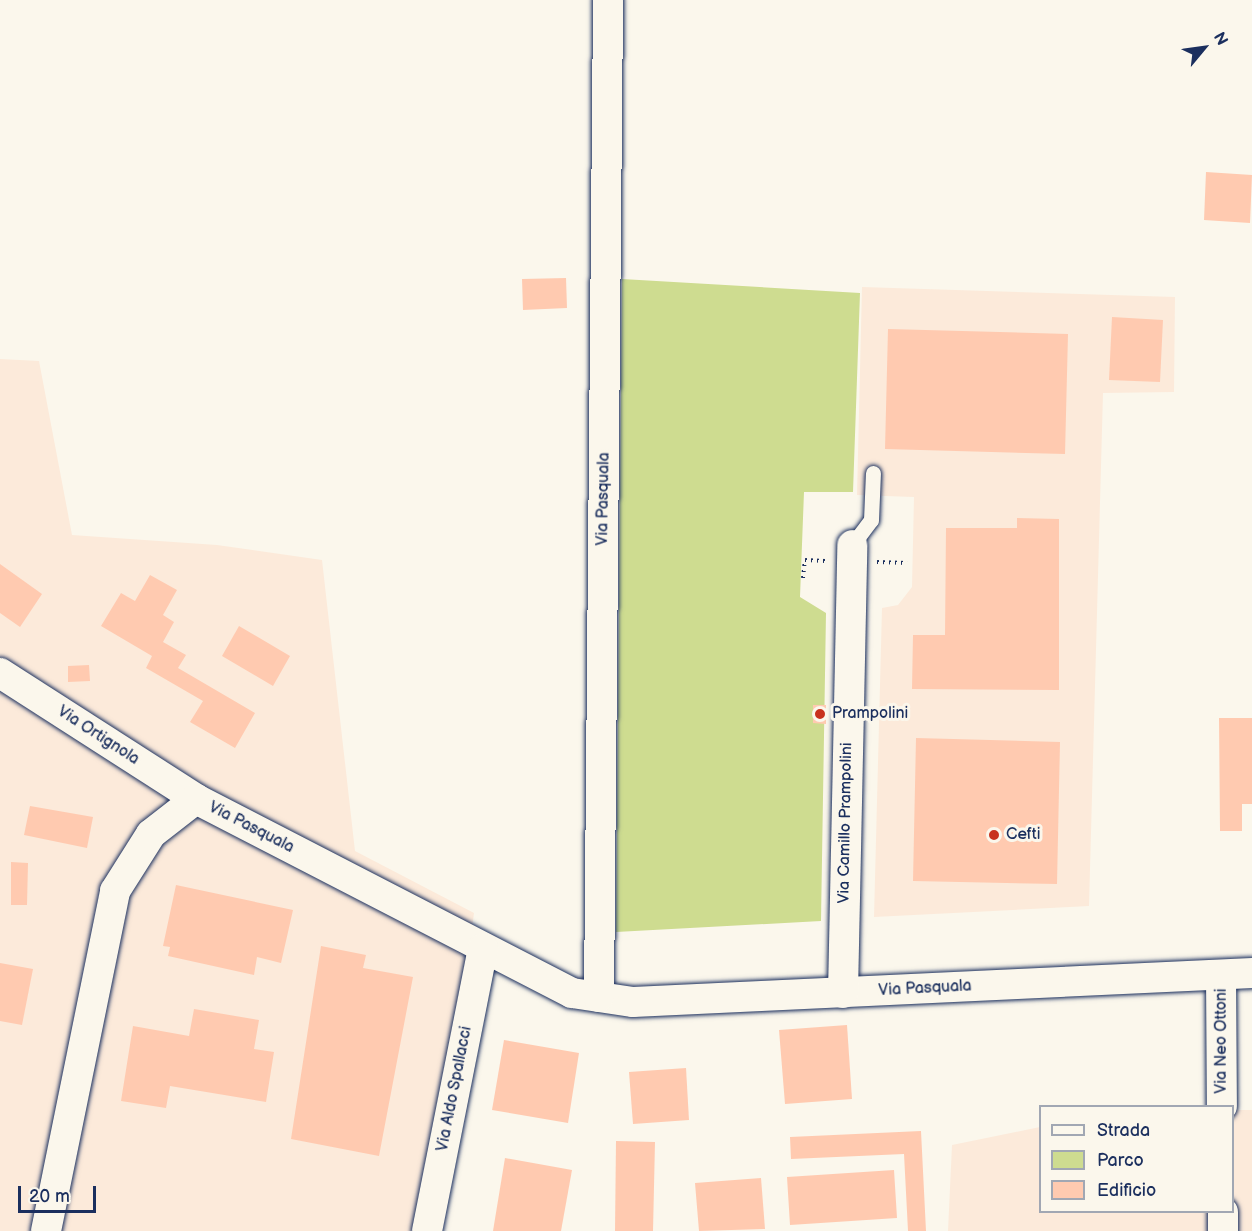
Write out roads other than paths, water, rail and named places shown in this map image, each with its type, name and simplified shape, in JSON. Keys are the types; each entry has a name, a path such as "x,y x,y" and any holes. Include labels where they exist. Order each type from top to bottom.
{"street":[{"name":"Via Pasquala","path":"599,997 608,0"},
{"name":"Via Camillo Prampolini","path":"843,993 852,545"},
{"name":"Via Ortignola","path":"0,673 196,799"},
{"name":"Via Pasquala","path":"46,1231 115,891 151,834 196,799 572,993 633,1002 1252,974"},
{"name":"Via Aldo Spallacci","path":"427,1231 483,948"},
{"name":"Via Neo Ottoni","path":"1221,975 1222,1105"},
{"path":"1223,1213 1223,1231"}],"lane":[{"path":"852,545 872,520 873,473"}],"place":[{"name":"Prampolini","path":"820,714"},
{"name":"Cefti","path":"994,835"}]}
